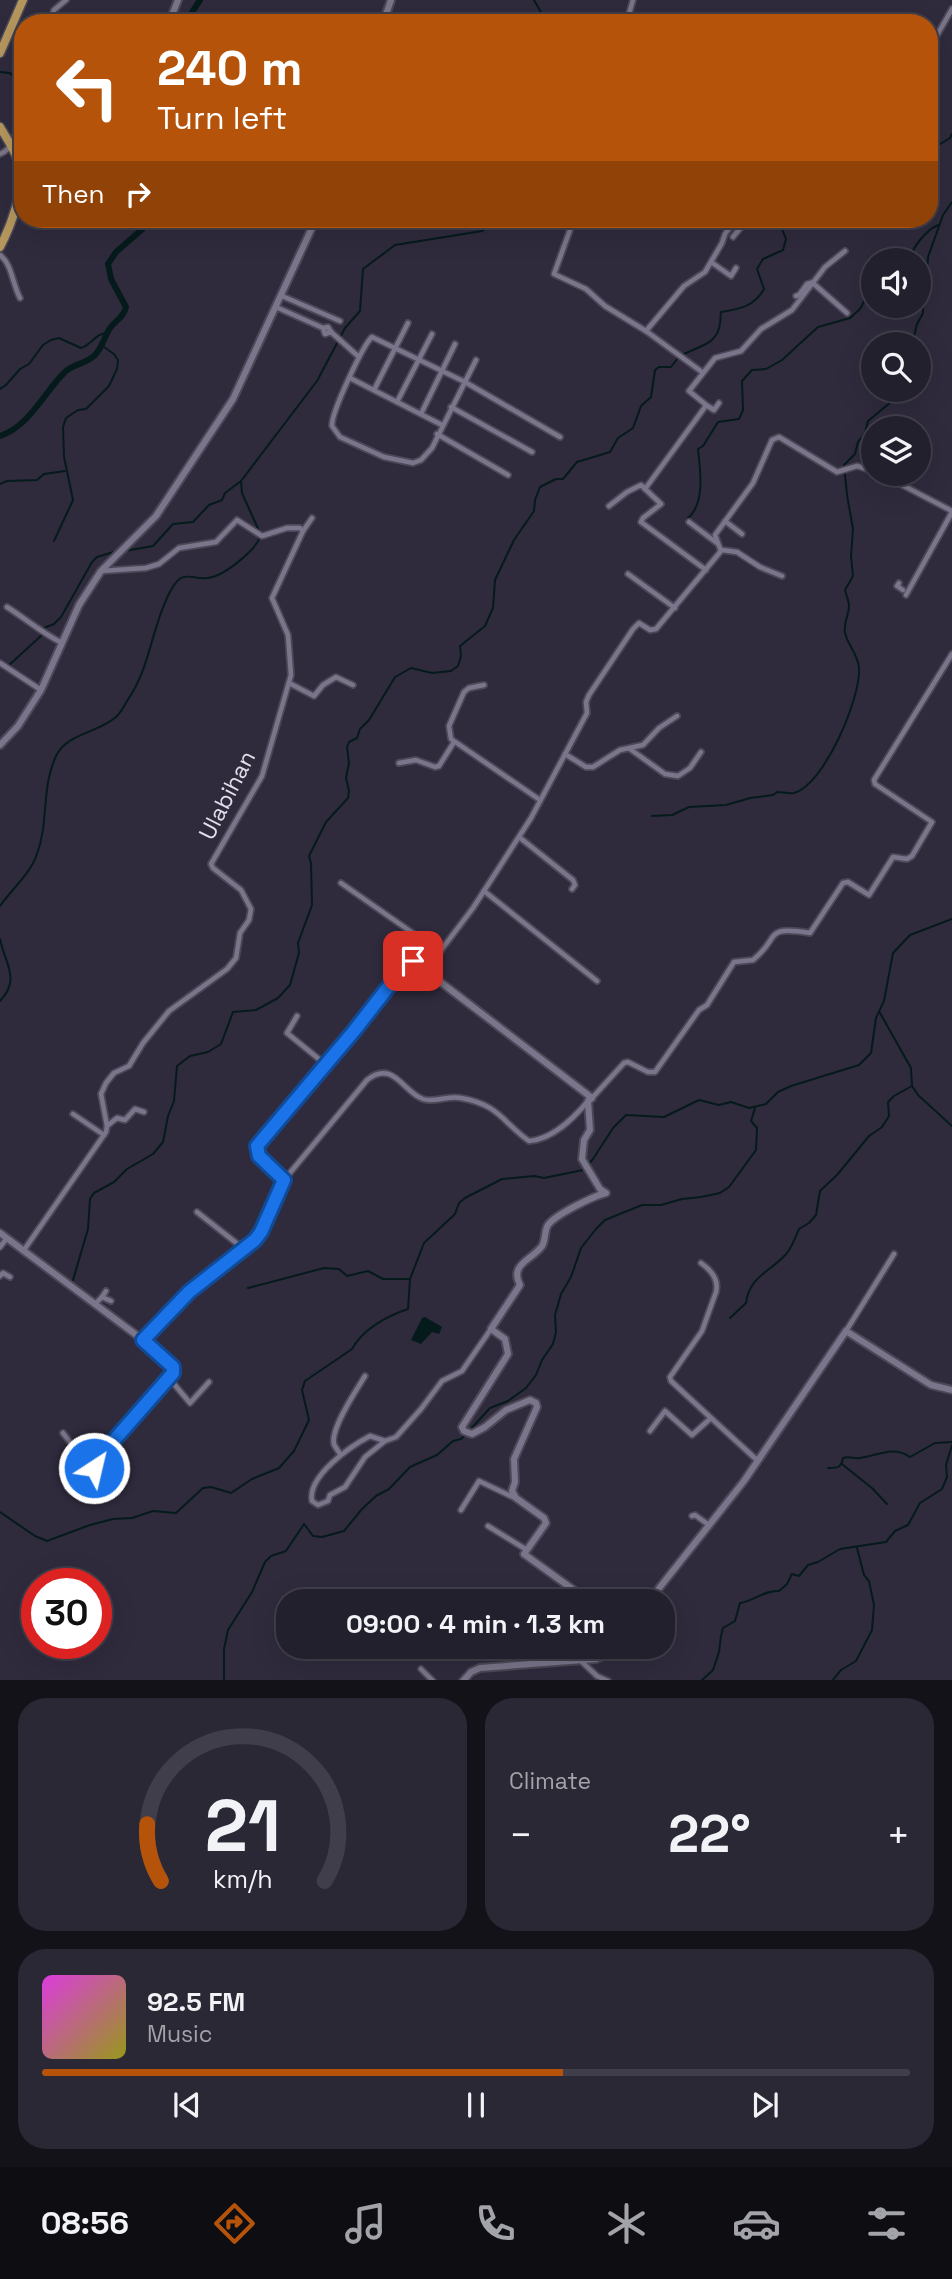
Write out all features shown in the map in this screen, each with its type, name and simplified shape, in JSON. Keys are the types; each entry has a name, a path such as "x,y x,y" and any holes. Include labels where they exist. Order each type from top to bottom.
{"main road":[{"path":"0,53 14,21"},
{"path":"0,127 14,153"},
{"path":"0,247 12,223 14,212"}],"street":[{"path":"53,14 56,7 66,0"},
{"path":"938,33 952,9"},
{"path":"0,154 11,146 14,136"},
{"path":"0,745 18,726 41,690 79,605 101,571 156,516 225,413 312,228"},
{"path":"571,228 554,274 586,289 605,306 646,331 702,372"},
{"path":"646,331 684,286 702,275 729,228"},
{"path":"733,237 740,228"},
{"path":"719,403 714,410 689,392 702,372 715,358 746,348 761,329 792,310 825,267 845,251"},
{"path":"0,255 9,265 12,283 20,298"},
{"path":"711,262 731,276 736,268"},
{"path":"796,296 807,284 814,283"},
{"path":"814,283 847,313"},
{"path":"282,296 340,321"},
{"path":"276,307 323,328 325,334 331,332 360,357"},
{"path":"374,390 408,323"},
{"path":"397,402 432,334"},
{"path":"476,360 465,382 451,407 429,453 421,460 413,463 384,457 340,437 332,426 332,420 350,378 371,337 465,382 561,437"},
{"path":"421,414 455,344"},
{"path":"350,378 442,425"},
{"path":"645,489 706,405"},
{"path":"451,407 532,452"},
{"path":"438,434 508,475"},
{"path":"722,550 715,535 753,483 775,437 837,472 861,467"},
{"path":"609,506 637,485 645,489 662,504 641,522 706,570"},
{"path":"898,583 897,586 905,593 952,512 903,486"},
{"name":"Ulabihan","path":"24,1250 104,1135 107,1126 101,1094 106,1083 114,1073 129,1066 143,1043 169,1011 227,969 236,958 240,933 249,920 251,908 241,890 211,864 262,776 291,675 288,635 272,596 312,518"},
{"path":"101,571 146,568 159,564 179,548 216,542 237,520 262,536 288,528 300,528 303,531"},
{"path":"725,521 742,534"},
{"path":"689,522 718,543"},
{"path":"426,970 484,891 519,837 587,713 586,702 589,695 636,624 653,630 675,608 722,550"},
{"path":"722,550 737,552 760,567 782,576"},
{"path":"628,574 675,608"},
{"path":"7,607 36,624 45,635 62,643"},
{"path":"143,1340 189,1292 245,1250 261,1232 284,1180 371,1077 384,1074 394,1076 421,1099 460,1097 493,1108 529,1141 542,1139 570,1120 624,1063 628,1062 648,1072 654,1072 699,1010 707,1005 734,962 753,960 775,933 794,929 810,933 843,883 848,882 869,895 893,857 906,859 912,856 932,822 890,796 875,784 874,780 952,654"},
{"path":"0,663 41,690"},
{"path":"289,683 314,696 323,685 337,677 353,685"},
{"path":"484,685 469,688 464,692 449,726 449,735 540,800"},
{"path":"565,754 589,768 616,752 646,743 677,716"},
{"path":"399,763 416,760 439,766 454,741"},
{"path":"630,749 665,774 678,776 690,768 701,752"},
{"path":"519,837 573,880 575,885 572,889"},
{"path":"341,883 440,952"},
{"path":"484,891 597,981"},
{"path":"284,1180 259,1156 257,1146 407,963 413,961 590,1099"},
{"path":"297,1016 287,1032 326,1064"},
{"path":"385,1441 370,1436 349,1452 340,1454 320,1477 312,1492 312,1501 318,1505 328,1502 330,1495 345,1487 365,1457 385,1441 396,1437 442,1381 462,1371 520,1285 516,1273 524,1261 542,1246 548,1225 593,1196 606,1193 600,1189 582,1159 584,1140 590,1130 590,1099"},
{"path":"107,1126 117,1118 125,1120 135,1109 144,1112"},
{"path":"73,1114 104,1135"},
{"path":"198,1212 245,1250"},
{"path":"0,1247 3,1236 143,1340 173,1367 173,1373 116,1438 94,1468 90,1468 63,1433"},
{"path":"658,1589 758,1461 846,1331 894,1254"},
{"path":"701,1263 714,1276 718,1286 702,1331 670,1377 670,1381 758,1461"},
{"path":"0,1276 3,1273 10,1277"},
{"path":"95,1304 106,1291"},
{"path":"102,1297 111,1301"},
{"path":"491,1329 505,1339 508,1354 462,1427 471,1434 485,1427 506,1409 530,1400 536,1404 514,1462 515,1482 512,1491 516,1498"},
{"path":"846,1331 931,1385 952,1390"},
{"path":"340,1454 334,1446 334,1439 346,1404 365,1376"},
{"path":"169,1378 190,1403 209,1382"},
{"path":"650,1431 664,1412 692,1436 711,1418"},
{"path":"461,1510 479,1481 516,1498 546,1520 543,1529 524,1556 572,1589"},
{"path":"692,1516 695,1515 709,1525"},
{"path":"488,1526 527,1550"},
{"path":"464,1680 471,1672 480,1668 591,1659"},
{"path":"580,1661 606,1680"},
{"path":"421,1669 432,1680"}],"shaded area":[{"path":"425,1317 442,1327 439,1334 432,1332 421,1344 411,1340"}],"waterway":[{"path":"191,14 200,0"},
{"path":"534,0 542,14"},
{"path":"0,72 10,73 14,77"},
{"path":"938,145 952,134"},
{"path":"915,332 923,313 923,285 928,257 943,215 952,202"},
{"path":"0,436 20,425 65,372 90,359 99,350 110,328 122,316 126,307 111,279 108,264 116,252 144,228"},
{"path":"125,551 153,546 173,524 193,522 209,505 222,500 225,493 241,481 317,381 345,328 360,311 363,269 395,245 482,231 486,228"},
{"path":"682,355 706,344 715,336 721,312 746,306 760,295 764,289 757,269 763,259 783,250 786,239 782,228"},
{"path":"914,248 934,228"},
{"path":"687,519 693,513 699,496 698,449 703,446 718,422 739,419 743,410 742,381 752,370 766,369 782,360 818,327 850,318 861,307"},
{"path":"0,389 51,340 59,338 81,348 107,333"},
{"path":"54,541 73,500 64,457 63,427 66,418 78,410 86,409 109,386 117,369 118,360 101,345"},
{"path":"73,1280 88,1229 90,1199 94,1193 114,1182 127,1169 153,1154 163,1142 174,1101 177,1066 190,1056 208,1052 221,1044 233,1012 256,1010 278,998 290,985 299,953 298,943 312,905 309,856 326,822 348,798 346,778 349,742 357,738 360,729 369,720 395,677 411,668 432,673 451,671 458,666 460,646 485,626 493,608 495,580 514,540 534,511 540,487 556,479 563,479 577,462 610,452 618,438 633,428 641,406 651,397 655,370 659,367 671,367 678,358"},
{"path":"652,816 672,815 689,807 726,805 777,792 794,793 805,787 828,758 854,699 859,668 845,629 849,606 845,590 853,576 853,529 844,465 855,454 868,421 891,402"},
{"path":"0,484 7,481 37,480 44,474 65,471"},
{"path":"241,481 242,493 259,531"},
{"path":"0,906 26,875 37,854 43,830 48,780 56,756 68,742 110,722 120,712 142,672 165,603 175,583 188,576 214,577 245,556 260,537"},
{"path":"43,631 61,617 92,562 97,557 117,551"},
{"path":"7,667 43,634"},
{"path":"0,1512 47,1541 113,1519 132,1518 153,1511 176,1513 203,1488 211,1487 231,1493 252,1479 279,1468 294,1451 309,1420 302,1390 305,1381 352,1349 362,1335 376,1324 408,1309 410,1279 424,1243 455,1214 459,1203 465,1198 502,1179 534,1176 544,1178 583,1170 613,1128 626,1115 664,1117 699,1100 719,1105 731,1102 749,1108 766,1104 778,1092 791,1086 859,1065 871,1053 876,1018 884,1001 893,953 910,935 952,919"},
{"path":"0,939 11,978 10,986 0,1001"},
{"path":"880,1013 911,1068 912,1086 918,1095 952,1126"},
{"path":"730,1318 746,1303 756,1280 787,1253 799,1229 816,1215 820,1191 869,1136 882,1127 889,1116 888,1102 912,1086"},
{"path":"469,1431 490,1408 508,1401 526,1388 536,1375 553,1344 556,1332 555,1315 561,1294 571,1277 581,1248 596,1229 605,1220 642,1205 661,1205 701,1197 720,1193 729,1187 756,1150 757,1128 751,1121 755,1108"},
{"path":"248,1288 324,1268 339,1269 347,1276 368,1271 383,1279 410,1279"},
{"path":"224,1680 224,1649 228,1630 252,1592 265,1562 271,1556 286,1551 304,1524 313,1536 322,1537 344,1531 362,1509 376,1496 389,1489 410,1467 437,1455 465,1435"},
{"path":"828,1468 838,1467 845,1457 860,1458 885,1452 897,1452 910,1457 935,1443 952,1442"},
{"path":"702,1680 713,1670 723,1628 735,1621 740,1603 779,1591 787,1584 792,1574 799,1576 808,1565 840,1549 886,1542 895,1531 908,1525 920,1503 942,1489 947,1477 946,1465 952,1445"},
{"path":"842,1464 887,1504"},
{"path":"833,1680 841,1670 856,1661 872,1630 874,1605 857,1548"}],"route":[{"path":"94,1468 106,1450 173,1373 173,1367 143,1340 189,1292 245,1250 261,1232 284,1180 259,1156 257,1146 354,1031 407,963 413,961"}]}
